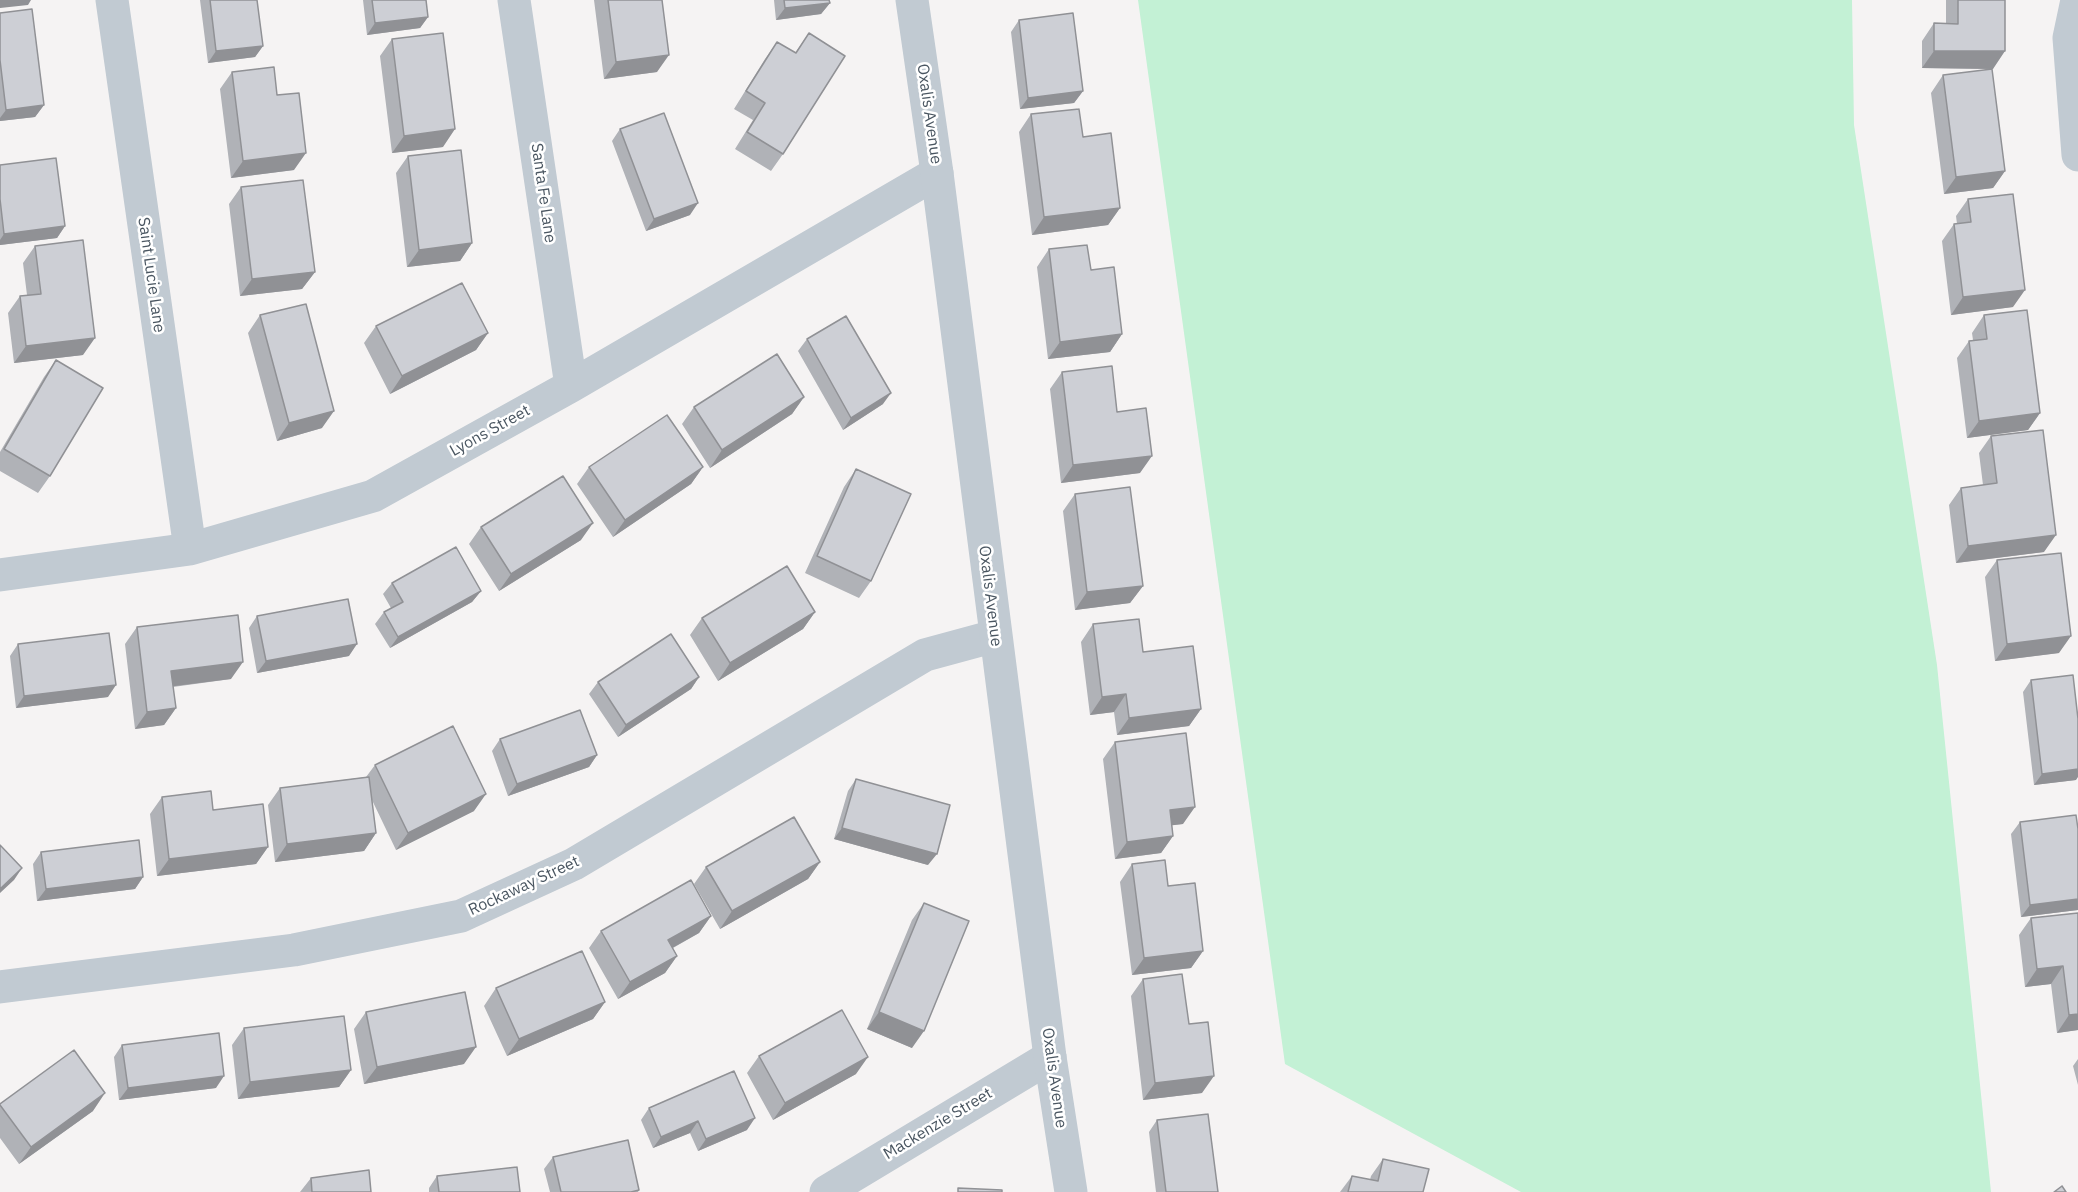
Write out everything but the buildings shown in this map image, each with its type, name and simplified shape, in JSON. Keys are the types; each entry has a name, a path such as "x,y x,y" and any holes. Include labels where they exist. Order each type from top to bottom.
{"street":[{"name":"Saint Lucie Lane","path":"112,0 190,549"},
{"name":"Santa Fe Lane","path":"514,0 571,386"},
{"name":"Oxalis Avenue","path":"912,0 937,173 1050,1057 1071,1192"},
{"path":"2077,0 2069,38 2078,155"},
{"name":"Lyons Street","path":"0,575 190,549 373,496 571,386 937,173"},
{"name":"Rockaway Street","path":"0,987 294,950 461,915 574,864 925,655 995,636"},
{"name":"Mackenzie Street","path":"826,1192 1050,1057"}],"green space":[{"path":"1138,0 1852,0 1854,125 1937,665 1991,1192 1521,1192 1285,1064"}]}
